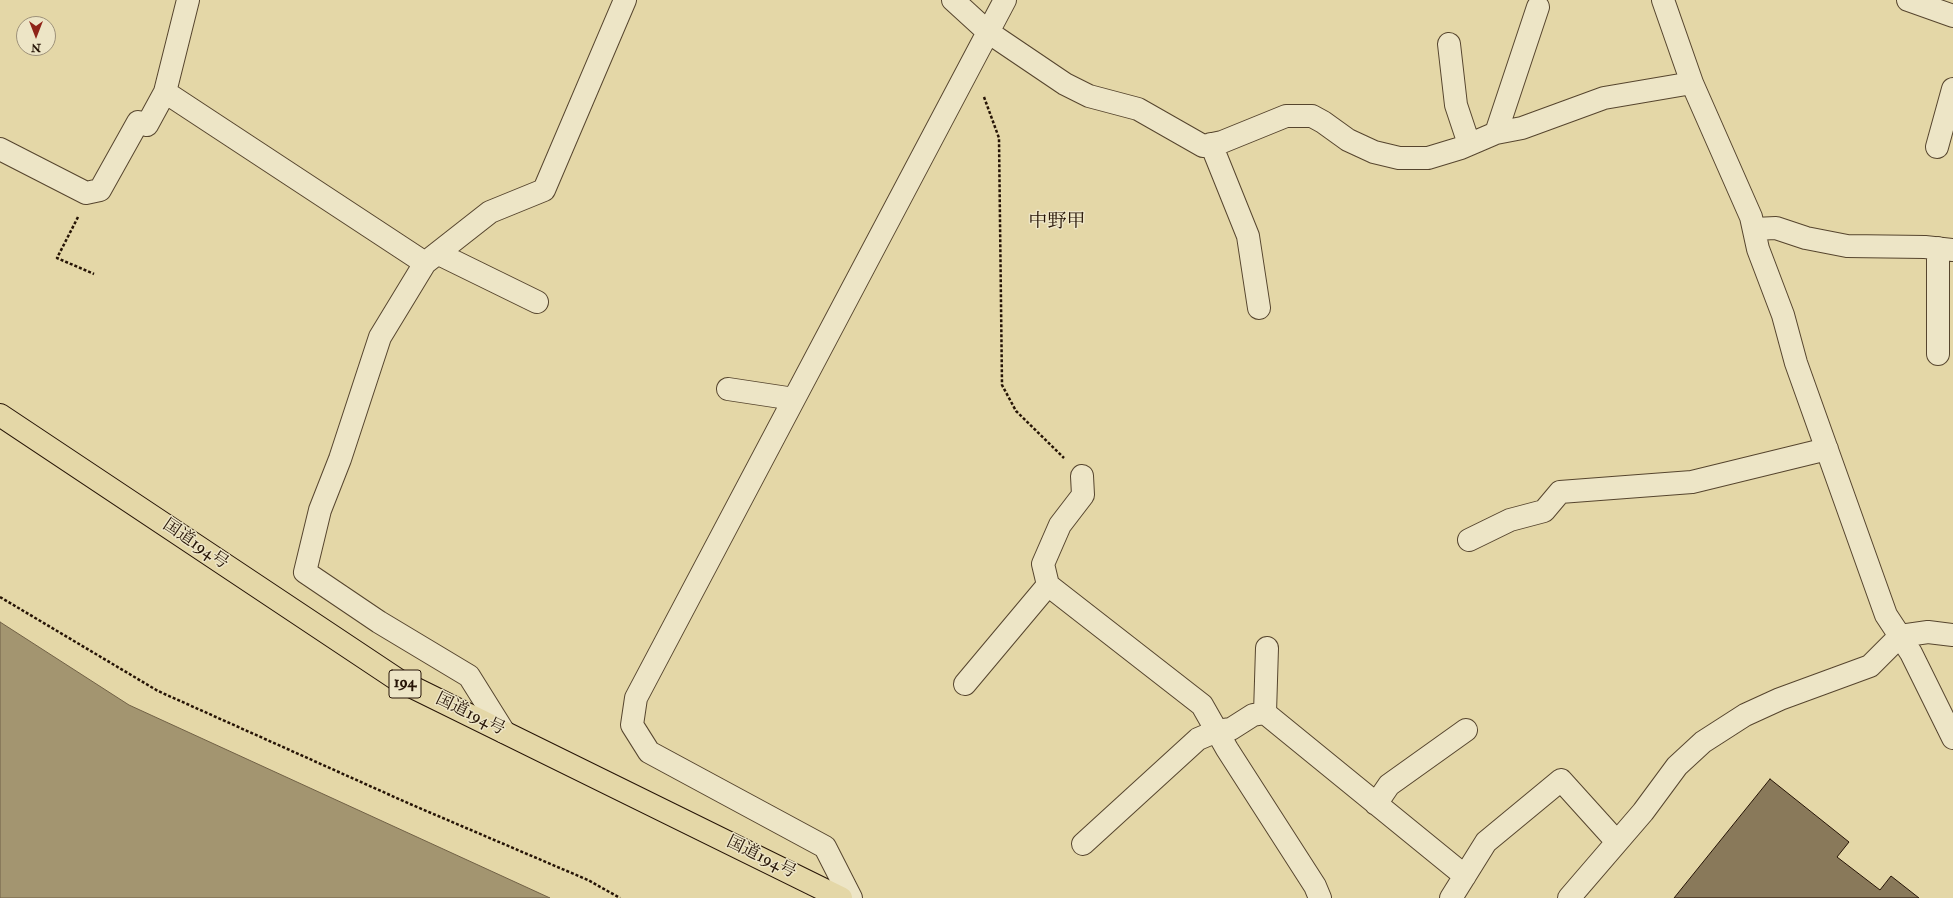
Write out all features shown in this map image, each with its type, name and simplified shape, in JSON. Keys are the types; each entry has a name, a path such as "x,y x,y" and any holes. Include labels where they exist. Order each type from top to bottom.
{"highway":[{"name":"国道194号","path":"0,415 398,680 842,898"}],"street":[{"path":"0,149 86,193 100,190 138,122 147,125 165,92 188,0"},
{"path":"504,732 469,676 379,622 305,572 320,510 340,459 380,337 432,258 490,212 544,190 625,0"},
{"path":"953,0 988,32 1065,84 1089,96 1138,109 1203,146 1222,142 1286,116 1312,116 1354,143 1374,152 1399,158 1428,158 1496,133 1522,128 1604,98 1692,83"},
{"path":"851,898 825,847 649,752 632,725 636,698 1005,0"},
{"path":"1663,0 1692,83 1751,217 1758,249 1783,315 1796,363 1886,615 1912,653 1953,738"},
{"path":"1908,0 1953,16"},
{"path":"1496,133 1538,7"},
{"path":"1448,44 1456,105 1469,144"},
{"path":"1937,147 1953,89"},
{"path":"165,92 432,258 537,302"},
{"path":"1211,144 1248,236 1259,308"},
{"path":"1754,229 1776,228 1806,238 1847,246 1946,249 1938,354"},
{"path":"728,389 794,399"},
{"path":"1469,540 1510,520 1544,512 1560,492 1692,482 1827,449"},
{"path":"1082,476 1083,495 1060,525 1043,564 1048,586 1202,705 1217,732 1315,886 1320,898"},
{"path":"965,684 1048,586"},
{"path":"1569,898 1643,812 1677,766 1703,742 1745,715 1780,699 1870,666 1900,636 1928,632 1953,635"},
{"path":"1265,713 1267,648"},
{"path":"1083,844 1198,739 1231,729 1253,715 1265,713 1465,876"},
{"path":"1376,804 1389,785 1466,730"},
{"path":"1451,898 1486,842 1561,780 1617,842"}],"path":[{"path":"972,63 999,138 1002,385 1016,411 1082,476"},
{"path":"86,193 87,201 57,258 94,274"},
{"path":"0,597 158,691 410,804 588,880 620,898"}],"shaded area":[{"path":"0,622 129,705 550,898 0,898"}],"building":[{"path":"1770,779 1849,842 1837,857 1880,890 1891,876 1919,898 1674,898"}],"district":[{"name":"中野甲","path":"1057,223"}]}
